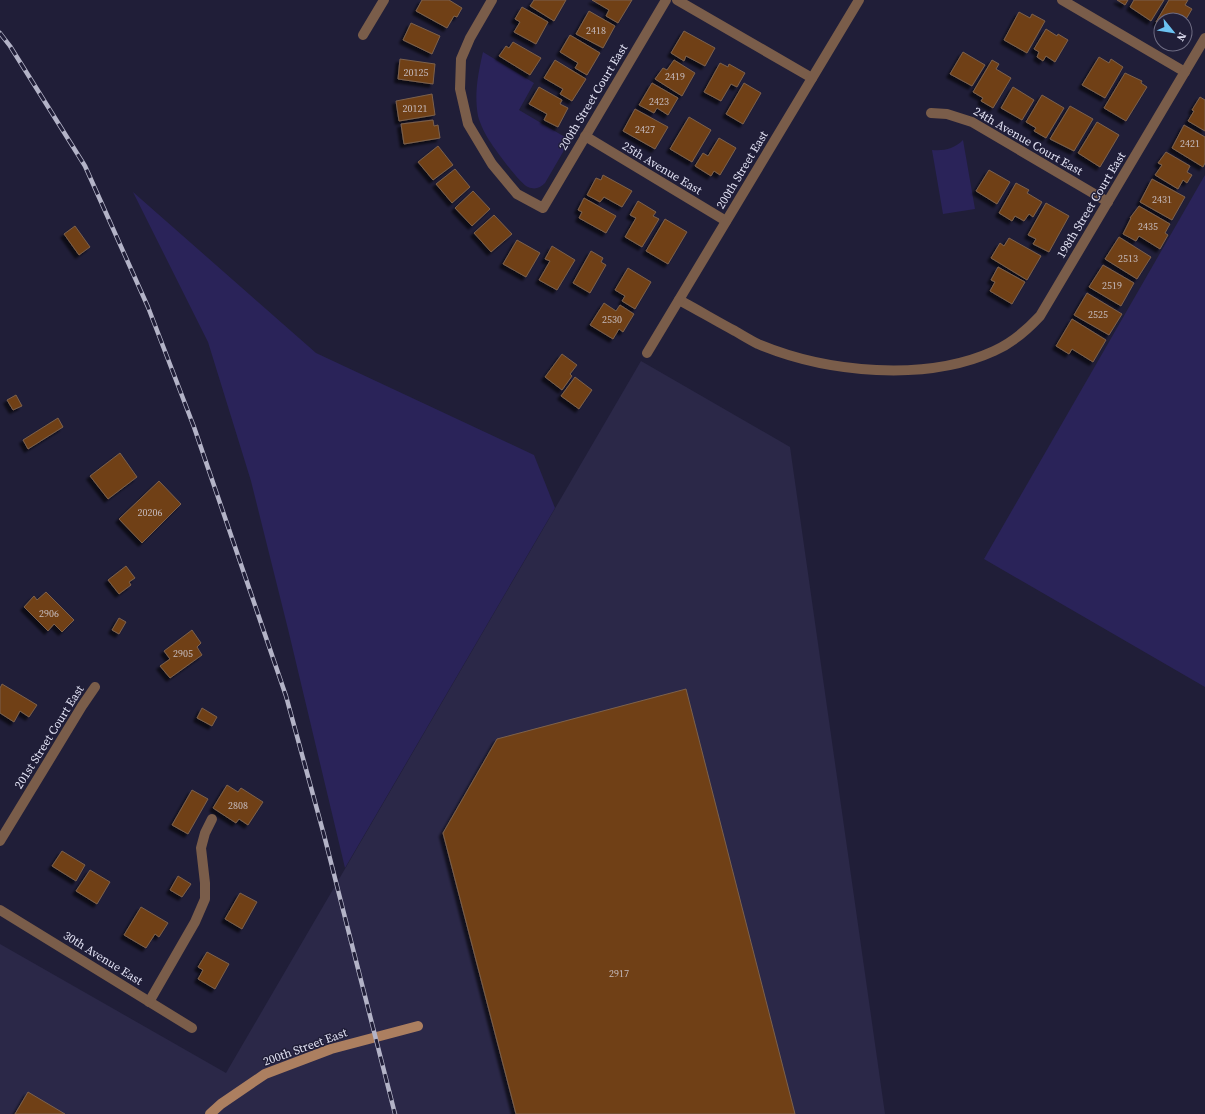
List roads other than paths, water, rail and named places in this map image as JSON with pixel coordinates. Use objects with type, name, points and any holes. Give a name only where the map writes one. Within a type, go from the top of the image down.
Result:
[{"type":"street","points":[[363,35],[384,0]]},
{"type":"street","name":"200th Street Court East","points":[[492,0],[470,38],[461,59],[460,89],[468,124],[492,164],[517,194],[543,208],[666,0]]},
{"type":"street","points":[[677,0],[812,78]]},
{"type":"street","name":"200th Street East","points":[[647,353],[859,0]]},
{"type":"street","points":[[1062,0],[1185,72]]},
{"type":"street","name":"198th Street Court East","points":[[679,300],[758,344],[790,355],[838,366],[875,371],[915,370],[974,359],[996,351],[1028,329],[1040,316],[1205,38]]},
{"type":"street","name":"24th Avenue Court East","points":[[931,113],[947,114],[972,122],[1108,202]]},
{"type":"street","name":"25th Avenue East","points":[[585,136],[726,221]]},
{"type":"street","name":"201st Street Court East","points":[[0,841],[82,706],[95,688]]},
{"type":"street","points":[[149,1002],[195,922],[205,899],[202,848],[205,833],[212,819]]},
{"type":"street","name":"30th Avenue East","points":[[0,910],[192,1028]]},
{"type":"street","name":"200th Street East","points":[[210,1114],[221,1104],[265,1074],[331,1049],[418,1026]]},
{"type":"railway","points":[[0,33],[10,46],[85,166],[148,307],[194,427],[286,696],[324,835],[395,1114]]}]
